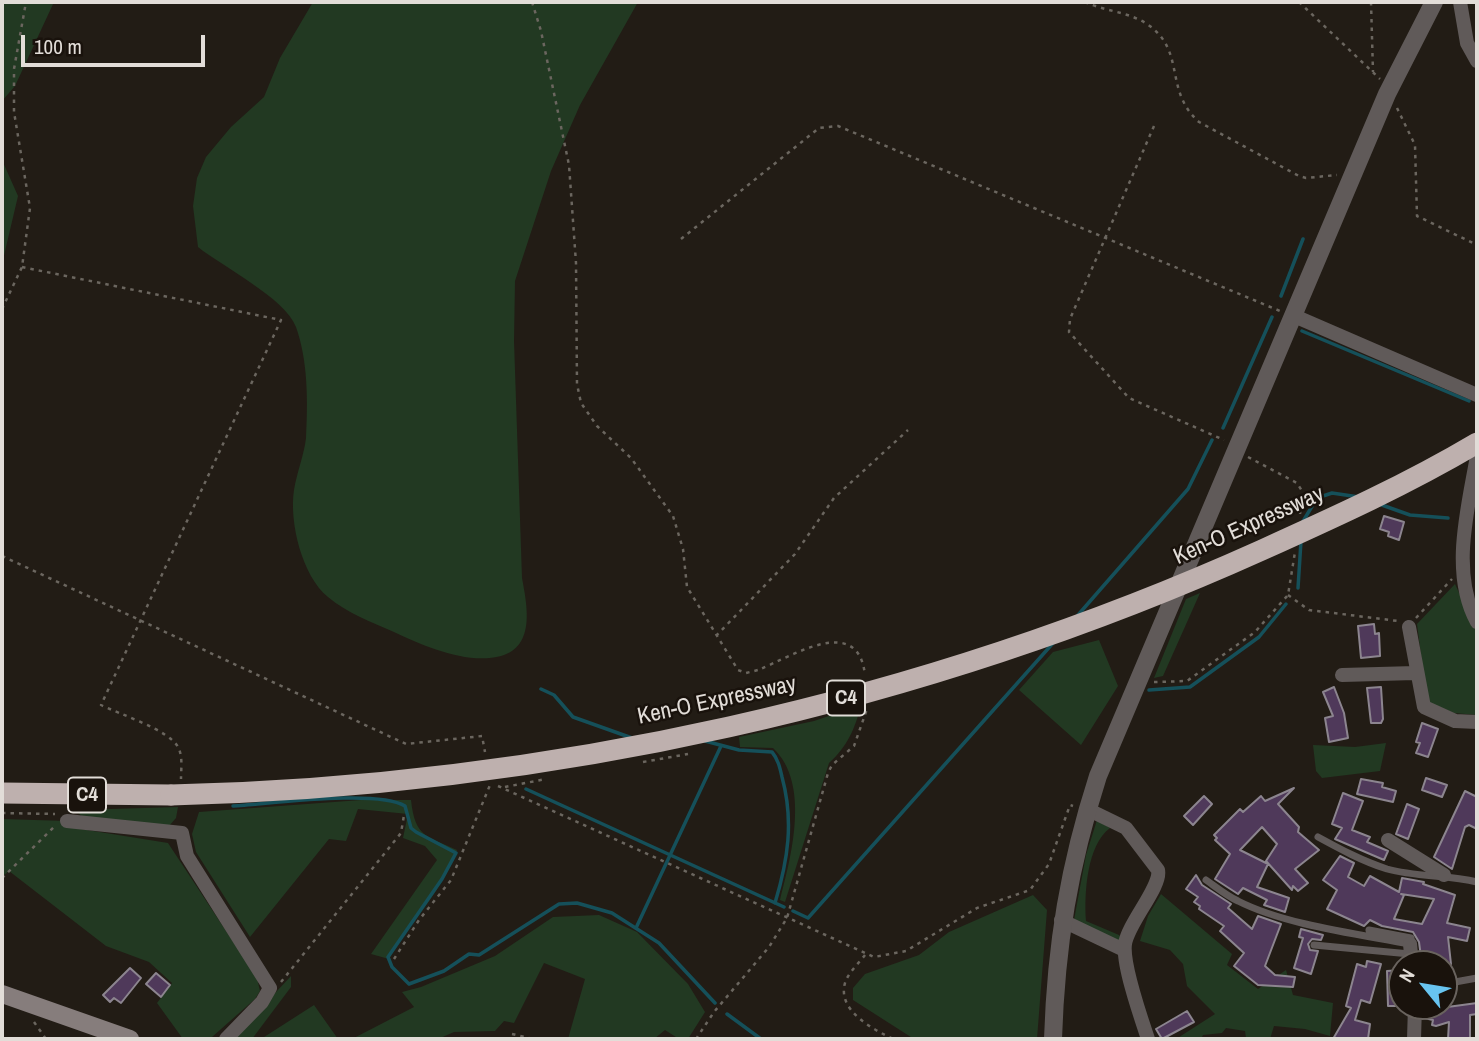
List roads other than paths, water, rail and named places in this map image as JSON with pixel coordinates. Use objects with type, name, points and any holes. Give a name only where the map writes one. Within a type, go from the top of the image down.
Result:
[{"type":"highway","name":"Ken-O Expressway","points":[[2,793],[383,783],[489,770],[626,748],[769,719],[990,656],[1105,616],[1344,513],[1477,443]]},
{"type":"main road","points":[[2,994],[131,1039]]},
{"type":"street","points":[[1054,1039],[1055,975],[1061,920],[1074,854],[1087,809],[1137,681],[1388,91],[1434,2]]},
{"type":"street","points":[[1460,2],[1467,43],[1477,61]]},
{"type":"street","points":[[1292,315],[1477,395]]},
{"type":"street","points":[[1477,456],[1462,568],[1464,594],[1477,622]]},
{"type":"street","points":[[1409,627],[1415,673],[1424,707],[1455,721],[1477,722]]},
{"type":"street","points":[[1342,675],[1415,673]]},
{"type":"street","points":[[1087,809],[1126,828],[1158,870],[1159,876],[1133,923],[1124,950],[1148,1039]]},
{"type":"street","points":[[61,818],[182,833],[187,856],[270,988],[269,993],[226,1039]]},
{"type":"street","points":[[1388,840],[1444,875]]},
{"type":"street","points":[[1061,920],[1124,950]]},
{"type":"street","points":[[1414,1039],[1415,1020]]},
{"type":"lane","points":[[1318,837],[1356,858],[1388,869],[1431,876],[1444,875],[1477,882]]},
{"type":"lane","points":[[1206,880],[1237,901],[1398,950]]},
{"type":"lane","points":[[1368,930],[1410,938],[1411,950]]},
{"type":"lane","points":[[1314,945],[1388,952]]},
{"type":"lane","points":[[1458,981],[1477,978]]},
{"type":"waterway","points":[[1281,296],[1303,239]]},
{"type":"waterway","points":[[1223,428],[1272,317]]},
{"type":"waterway","points":[[1302,331],[1469,401]]},
{"type":"waterway","points":[[1078,615],[1188,489],[1212,440]]},
{"type":"waterway","points":[[1302,523],[1317,498],[1332,493],[1359,497]]},
{"type":"waterway","points":[[1379,504],[1410,515],[1448,518]]},
{"type":"waterway","points":[[1298,588],[1301,541]]},
{"type":"waterway","points":[[1477,543],[1477,594]]},
{"type":"waterway","points":[[1149,690],[1190,687],[1259,637],[1286,604]]},
{"type":"waterway","points":[[793,911],[808,918],[1054,642]]},
{"type":"waterway","points":[[541,689],[554,695],[573,717],[632,738]]},
{"type":"waterway","points":[[705,741],[739,750],[772,752],[777,761],[786,793],[788,840],[775,903]]},
{"type":"waterway","points":[[636,928],[721,746]]},
{"type":"waterway","points":[[526,789],[784,907]]},
{"type":"waterway","points":[[233,806],[348,798],[391,801],[405,806],[411,828],[456,853],[442,879],[388,957],[392,967],[409,984],[444,971],[469,954],[479,955],[559,904],[577,903],[612,913],[659,943],[715,1003]]},
{"type":"waterway","points":[[727,1014],[761,1039]]}]
